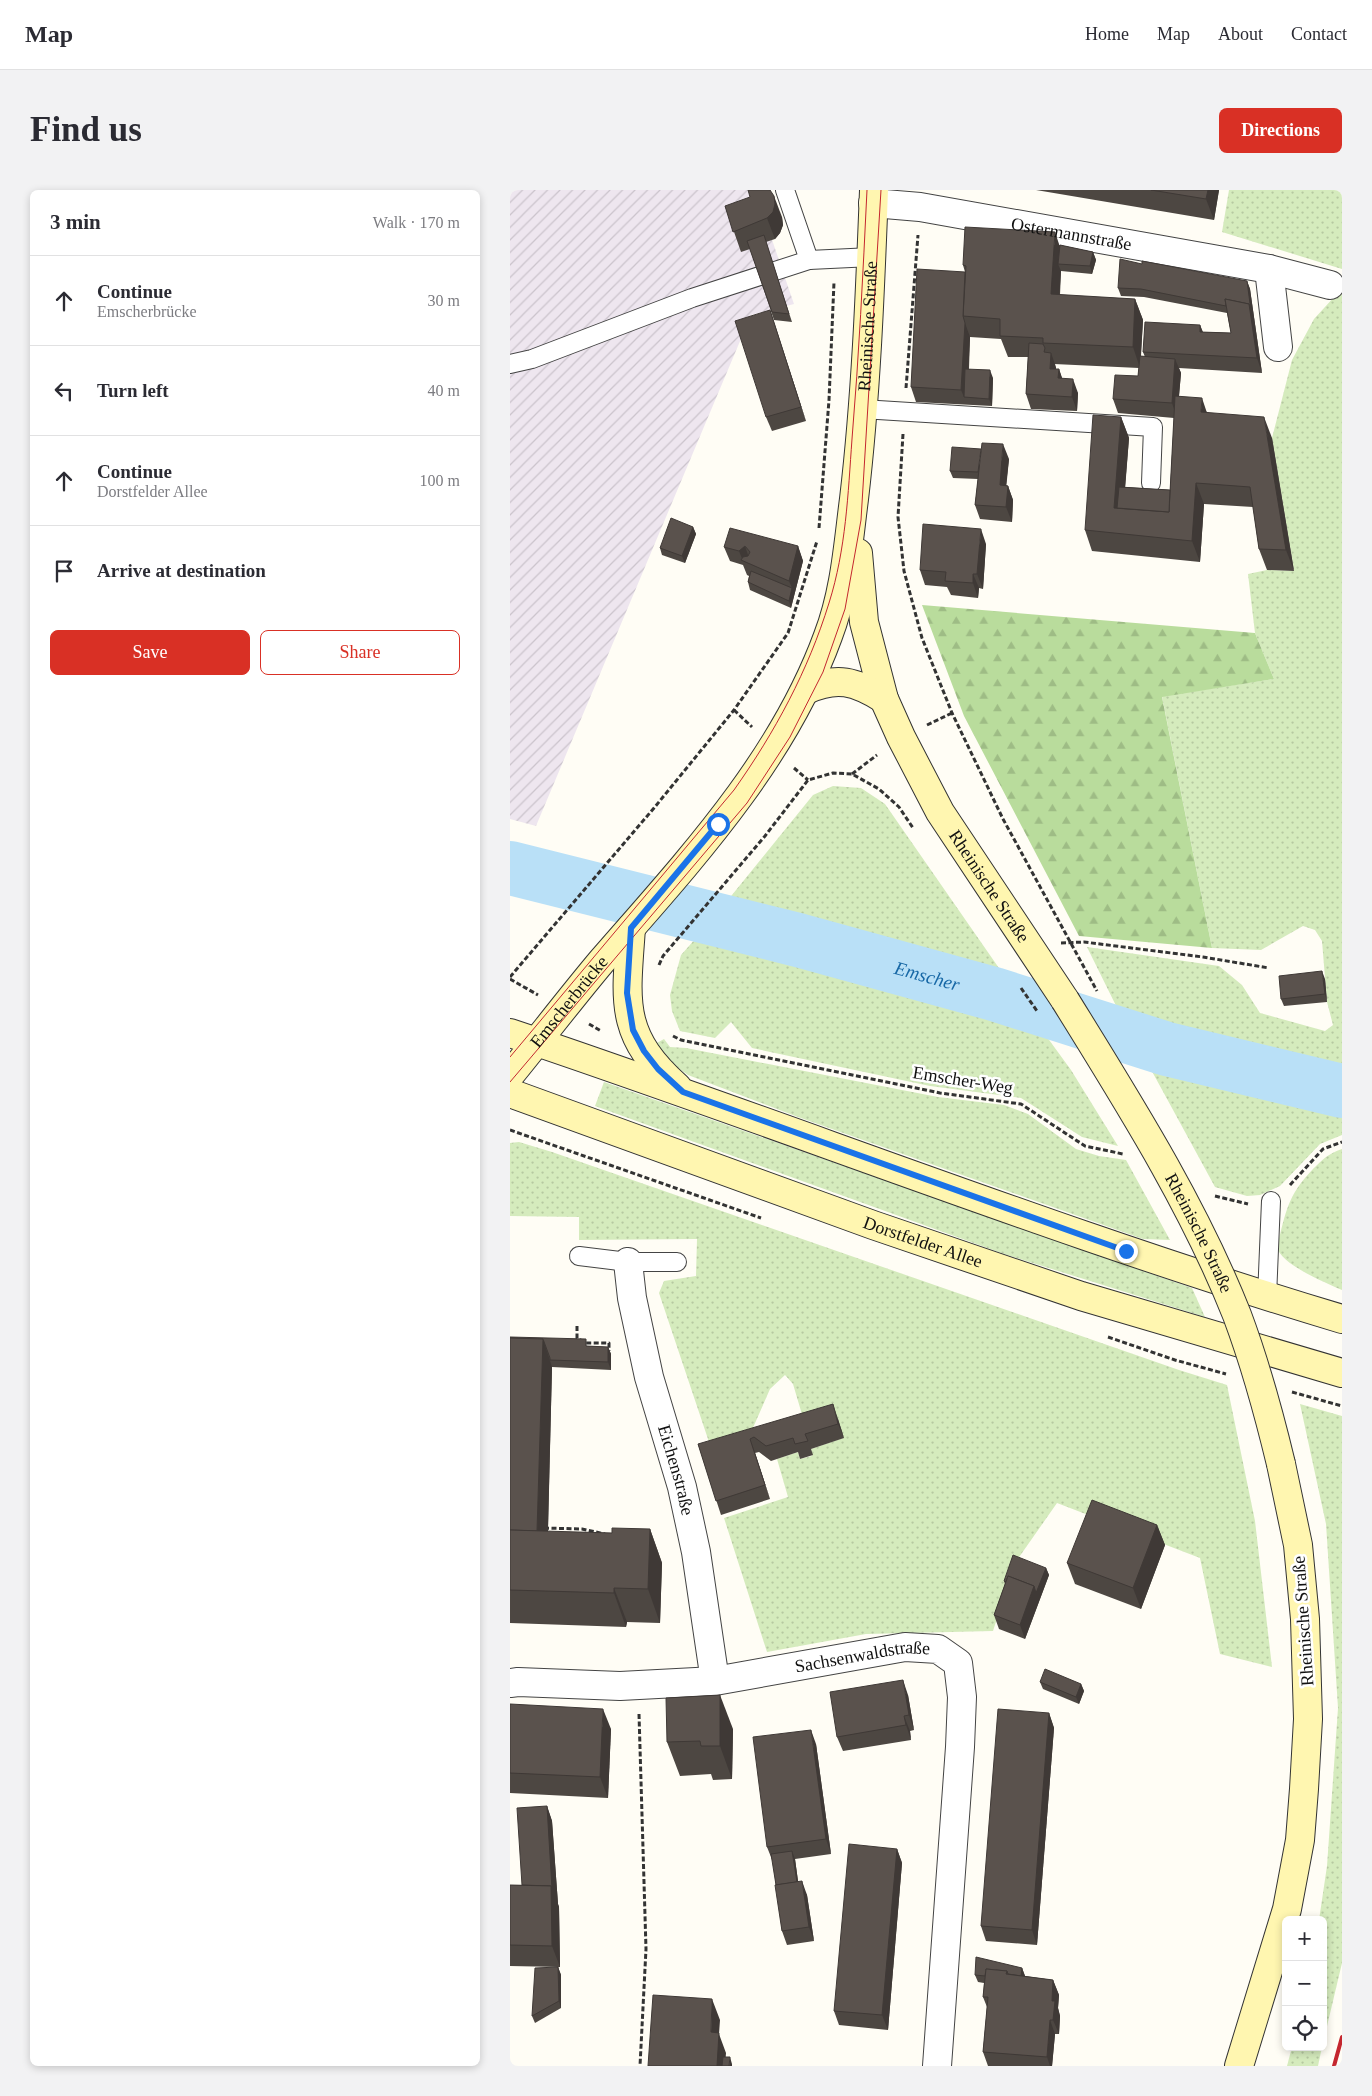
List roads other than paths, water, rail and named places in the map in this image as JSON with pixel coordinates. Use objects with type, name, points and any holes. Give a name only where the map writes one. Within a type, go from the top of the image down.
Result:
[{"type":"main road","name":"Rheinische Straße","points":[[806,690],[829,635],[844,580],[858,463],[872,257],[874,197]]},
{"type":"main road","name":"Rheinische Straße","points":[[858,463],[858,545],[864,622],[884,699],[940,812],[1065,1000],[1141,1124],[1205,1243],[1237,1316],[1268,1409],[1298,1545],[1306,1619],[1308,1718],[1300,1840],[1287,1909],[1239,2066]]},
{"type":"main road","points":[[806,690],[824,682],[847,682],[865,687],[884,699]]},
{"type":"main road","name":"Emscherbrücke","points":[[510,1075],[573,995],[718,824],[774,748],[806,690]]},
{"type":"main road","points":[[631,928],[627,993],[633,1030],[644,1051],[658,1069],[683,1092]]},
{"type":"main road","points":[[510,1033],[683,1092],[1126,1251],[1267,1297],[1342,1319]]},
{"type":"main road","name":"Dorstfelder Allee","points":[[510,1093],[873,1225],[1081,1296],[1342,1373]]},
{"type":"street","name":"Ostermannstraße","points":[[874,197],[920,207],[1269,269],[1330,285]]},
{"type":"street","points":[[1269,269],[1278,347]]},
{"type":"street","name":"Eichenstraße","points":[[628,1262],[632,1298],[648,1377],[682,1487],[696,1552],[715,1681]]},
{"type":"street","name":"Sachsenwaldstraße","points":[[510,1683],[639,1685],[715,1681],[905,1646],[938,1649],[958,1662],[962,1697],[960,1747],[937,2066]]},
{"type":"lane","points":[[786,190],[808,260]]},
{"type":"lane","points":[[510,364],[532,359],[692,298],[808,260],[872,257]]},
{"type":"lane","points":[[862,409],[1153,427],[1151,483]]},
{"type":"lane","points":[[1267,1297],[1270,1202]]},
{"type":"lane","points":[[579,1256],[628,1262],[677,1262]]},
{"type":"waterway","name":"Emscher","points":[[510,868],[798,940],[994,994],[1167,1049],[1342,1091]]},
{"type":"tram line","points":[[510,1057],[734,790],[777,723],[811,653],[835,583],[843,542],[859,346],[867,190]]},
{"type":"tram line","points":[[510,1082],[747,803],[790,737],[823,672],[845,609],[861,520],[881,190]]},
{"type":"railway","points":[[1334,2066],[1342,2037]]}]
